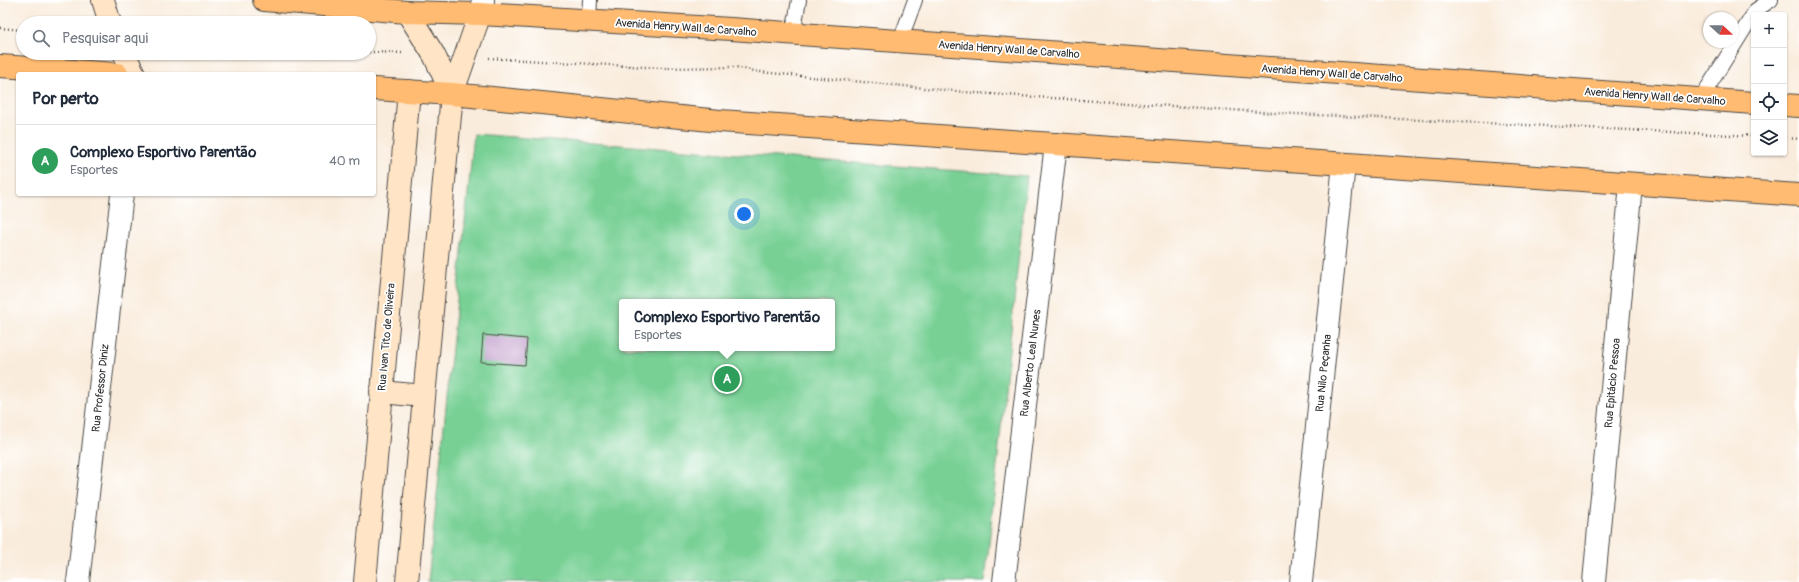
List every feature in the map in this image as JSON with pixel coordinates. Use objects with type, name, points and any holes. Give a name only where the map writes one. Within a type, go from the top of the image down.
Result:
[{"type":"main road","name":"Avenida Henry Wall de Carvalho","points":[[264,0],[407,12],[482,7],[590,10],[793,34],[1751,103]]},
{"type":"main road","points":[[0,66],[88,72]]},
{"type":"main road","points":[[376,89],[452,94],[720,121],[1799,195]]},
{"type":"main road","points":[[1787,105],[1799,106]]},
{"type":"street","points":[[103,0],[108,16]]},
{"type":"street","points":[[407,582],[452,94],[482,7]]},
{"type":"street","points":[[407,12],[434,55],[452,94]]},
{"type":"street","points":[[127,60],[133,72]]},
{"type":"street","name":"Rua Ivan Tito de Oliveira","points":[[365,582],[408,91]]},
{"type":"street","name":"Rua Alberto Leal Nunes","points":[[1004,582],[1056,144]]},
{"type":"street","name":"Rua Nilo Peçanha","points":[[1301,582],[1344,164]]},
{"type":"street","name":"Rua Epitácio Pessoa","points":[[1594,582],[1631,184]]},
{"type":"street","name":"Rua Professor Diniz","points":[[78,582],[122,196]]},
{"type":"street","points":[[381,392],[424,396]]},
{"type":"lane","points":[[793,34],[799,0]]},
{"type":"lane","points":[[900,41],[914,0]]},
{"type":"lane","points":[[1758,12],[1770,0]]},
{"type":"lane","points":[[1700,100],[1751,22]]},
{"type":"path","points":[[0,28],[16,29]]},
{"type":"path","points":[[376,52],[434,55]]},
{"type":"path","points":[[466,56],[663,68],[735,67],[760,72],[976,92],[1276,113],[1751,136]]},
{"type":"path","points":[[1787,138],[1799,139]]},
{"type":"green space","points":[[474,134],[1027,176],[985,582],[428,582]]},
{"type":"building","points":[[483,335],[527,339],[525,365],[481,362]]},
{"type":"place","name":"Complexo Esportivo Parentão","points":[[727,379]]}]
